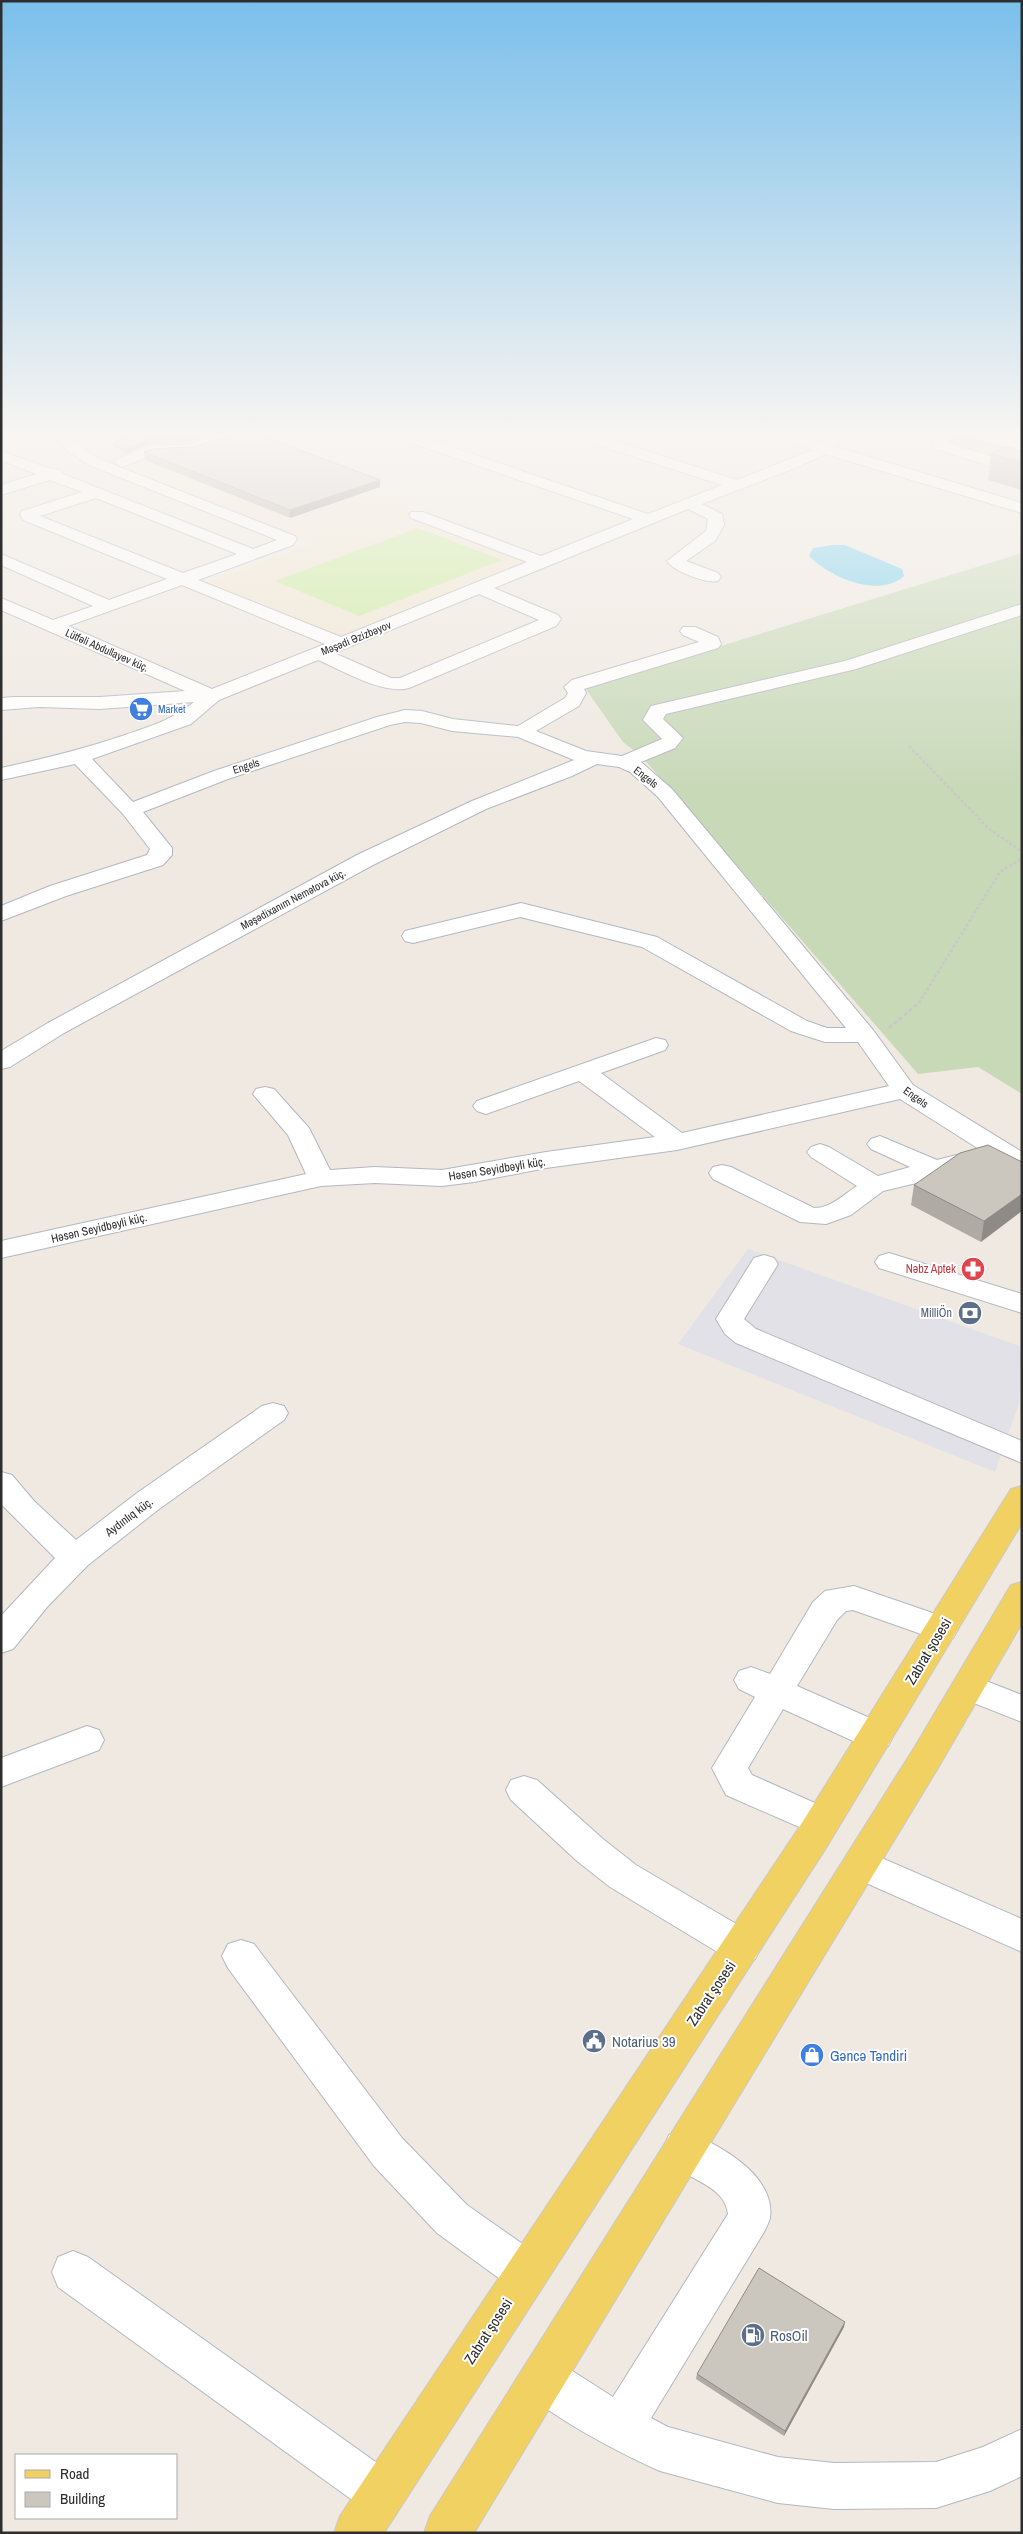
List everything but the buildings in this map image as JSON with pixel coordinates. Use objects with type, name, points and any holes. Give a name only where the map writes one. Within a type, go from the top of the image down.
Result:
[{"type":"main road","name":"Zabrat şosesi","points":[[357,2533],[526,2272],[742,1947],[876,1736],[1022,1497]]},
{"type":"main road","points":[[447,2533],[861,1864],[1022,1594]]},
{"type":"street","points":[[114,551],[342,644]]},
{"type":"street","points":[[245,551],[252,554]]},
{"type":"street","points":[[52,626],[106,605],[260,551]]},
{"type":"street","points":[[513,551],[541,562]]},
{"type":"street","name":"Məşədi Əzizbəyov","points":[[1,774],[79,756],[184,720],[212,696],[568,551]]},
{"type":"street","points":[[690,551],[675,561],[677,564],[712,577]]},
{"type":"street","points":[[1,559],[106,605]]},
{"type":"street","points":[[318,653],[388,683],[402,684],[550,622],[552,619],[480,588]]},
{"type":"street","name":"Lütfəli Abdullayev küç.","points":[[1,603],[212,696]]},
{"type":"street","points":[[624,762],[668,744],[673,738],[653,720],[658,710],[850,665],[1022,609]]},
{"type":"street","points":[[521,732],[572,702],[576,693],[573,687],[579,684],[712,644],[712,641],[689,631]]},
{"type":"street","points":[[1,704],[27,701],[100,703],[168,696],[212,696]]},
{"type":"street","name":"Engels","points":[[130,810],[221,775],[397,717],[422,717],[452,725],[521,732],[576,754],[624,762],[637,768],[665,793],[865,1035],[904,1090],[1010,1156]]},
{"type":"street","points":[[1,914],[58,891],[154,860],[161,855],[161,848],[130,810],[79,756]]},
{"type":"street","name":"Məşədixanım Nemətova küç.","points":[[1,1062],[56,1028],[365,860],[479,805],[596,757]]},
{"type":"street","points":[[413,936],[521,910],[531,911],[574,925],[649,942],[799,1026],[825,1035],[865,1035]]},
{"type":"street","points":[[486,1106],[656,1045]]},
{"type":"street","points":[[582,1071],[677,1142]]},
{"type":"street","name":"Həsən Seyidbəyli küç.","points":[[1,1250],[321,1178],[375,1175],[442,1178],[677,1142],[904,1090]]},
{"type":"street","points":[[265,1094],[300,1133],[321,1178]]},
{"type":"street","points":[[880,1144],[937,1170]]},
{"type":"street","points":[[820,1152],[874,1185]]},
{"type":"street","points":[[722,1173],[809,1216],[826,1216],[842,1209],[874,1185],[937,1170],[1010,1156]]},
{"type":"street","points":[[889,1262],[1022,1304]]},
{"type":"street","points":[[764,1264],[730,1319],[735,1327],[746,1336],[1022,1453]]},
{"type":"street","name":"Aydınlıq küç.","points":[[1,1640],[20,1616],[76,1559],[161,1493],[274,1413]]},
{"type":"street","points":[[1,1483],[22,1509],[76,1559]]},
{"type":"street","points":[[822,1822],[739,1785],[730,1768],[763,1685],[824,1611],[837,1600],[854,1598],[941,1629]]},
{"type":"street","points":[[763,1685],[876,1736]]},
{"type":"street","points":[[968,1687],[1022,1709]]},
{"type":"street","points":[[1,1773],[87,1740]]},
{"type":"street","points":[[524,1790],[590,1850],[623,1876],[742,1947]]},
{"type":"street","points":[[861,1864],[1022,1936]]},
{"type":"street","points":[[241,1956],[388,2152],[452,2219],[526,2272]]},
{"type":"street","points":[[620,2427],[749,2218],[747,2198],[732,2179],[683,2149]]},
{"type":"street","points":[[72,2272],[382,2494]]},
{"type":"street","points":[[544,2379],[620,2427],[660,2448],[778,2480],[834,2486],[936,2485],[990,2468],[1022,2452]]},
{"type":"path","points":[[909,746],[988,828],[1022,852]]},
{"type":"path","points":[[865,1035],[892,1026],[920,1002],[1000,872],[1022,858]]},
{"type":"shaded area","points":[[290,551],[500,551],[529,562],[342,639],[207,583]]},
{"type":"shaded area","points":[[748,1249],[1022,1347],[1019,1403],[995,1472],[678,1344]]},
{"type":"green space","points":[[355,551],[479,551],[502,560],[359,616],[275,581]]},
{"type":"green space","points":[[1022,553],[1022,1094],[978,1067],[918,1074],[642,757],[623,742],[585,688]]},
{"type":"water","points":[[811,551],[860,551],[902,569],[904,576],[893,583],[881,586],[868,585],[841,578],[809,556]]},
{"type":"place","name":"Market","points":[[141,709]]},
{"type":"place","name":"Nəbz Aptek","points":[[973,1269]]},
{"type":"place","name":"MilliÖn","points":[[970,1313]]},
{"type":"place","name":"Notarius 39","points":[[594,2041]]},
{"type":"place","name":"Gəncə Təndiri","points":[[812,2055]]},
{"type":"place","name":"RosOil","points":[[753,2335]]}]
